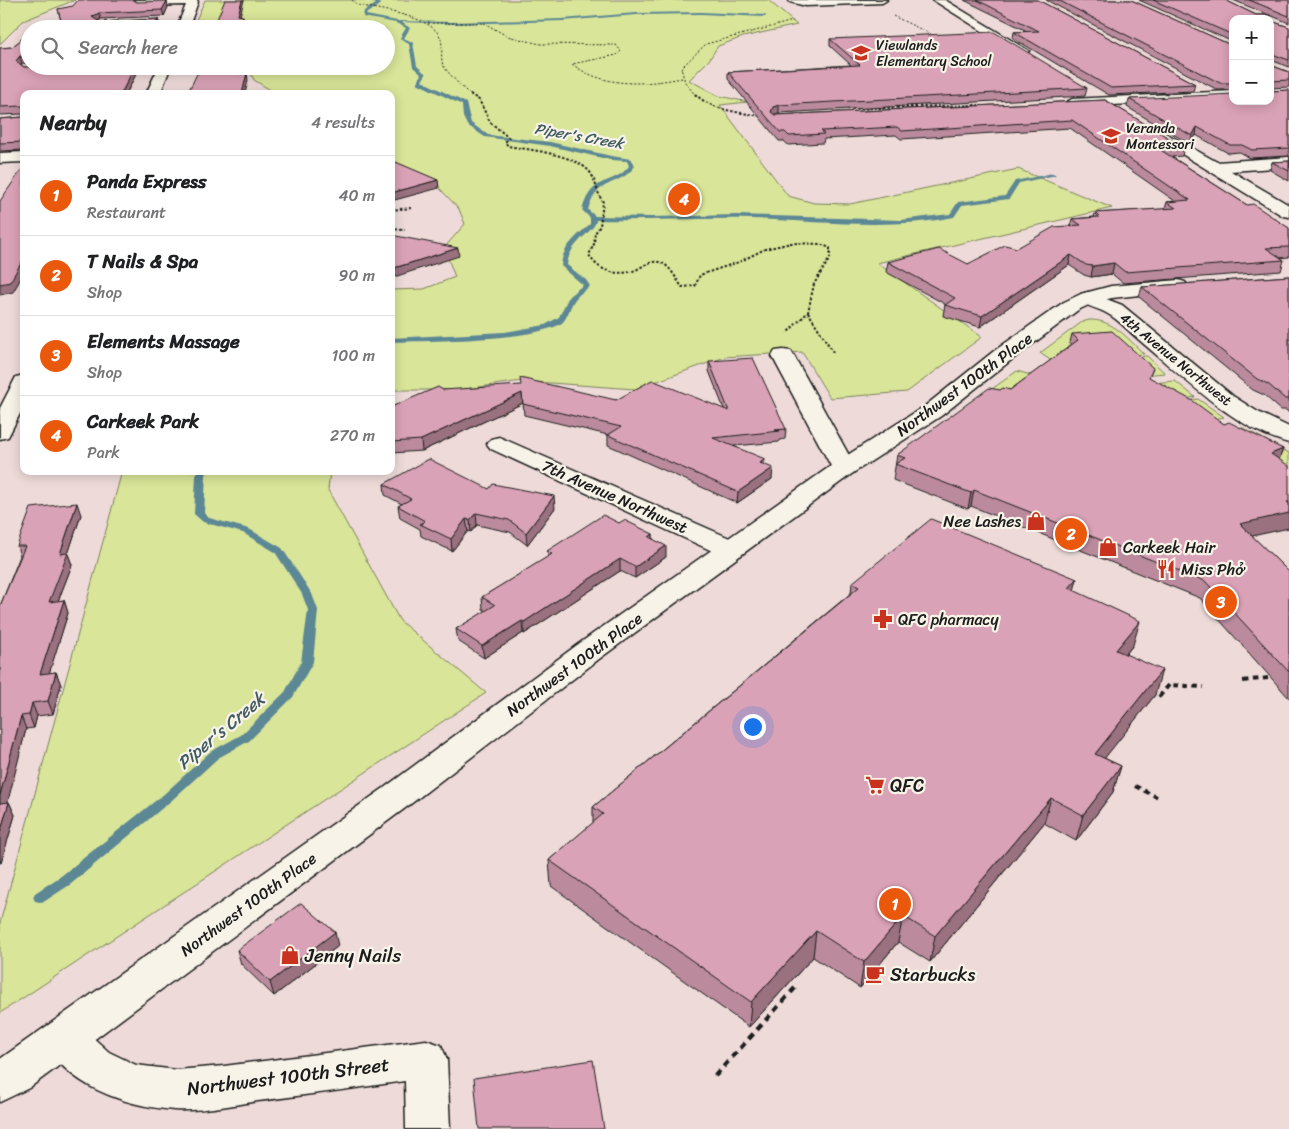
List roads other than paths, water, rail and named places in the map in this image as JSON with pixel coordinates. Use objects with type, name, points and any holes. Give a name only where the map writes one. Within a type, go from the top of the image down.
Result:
[{"type":"street","points":[[138,0],[139,4],[194,2],[184,20]]},
{"type":"street","points":[[858,11],[806,11],[797,7],[800,2],[882,0]]},
{"type":"street","points":[[938,0],[1030,55]]},
{"type":"street","points":[[155,90],[161,75]]},
{"type":"street","points":[[1086,85],[1107,102],[1289,212]]},
{"type":"street","points":[[1199,87],[1217,96]]},
{"type":"street","points":[[1056,104],[1229,95]]},
{"type":"street","points":[[0,158],[20,157]]},
{"type":"street","points":[[1214,167],[1289,162]]},
{"type":"street","name":"Northwest 100th Place","points":[[64,1038],[396,797],[588,652],[844,468],[933,411],[1002,356],[1071,306],[1088,298],[1128,290],[1192,285]]},
{"type":"street","name":"4th Avenue Northwest","points":[[1088,298],[1115,309],[1225,401],[1250,417],[1289,436]]},
{"type":"street","points":[[784,346],[844,468]]},
{"type":"street","points":[[0,432],[20,390]]},
{"type":"street","name":"7th Avenue Northwest","points":[[499,444],[731,549]]},
{"type":"street","points":[[0,1082],[64,1038]]},
{"type":"street","name":"Northwest 100th Street","points":[[64,1038],[94,1066],[133,1084],[176,1090],[233,1085],[426,1059],[428,1129]]},
{"type":"waterway","name":"Piper's Creek","points":[[371,0],[379,4],[365,12],[364,16],[386,20]]},
{"type":"waterway","points":[[399,21],[452,23],[562,20],[636,14],[701,13],[765,16]]},
{"type":"waterway","name":"Piper's Creek","points":[[395,22],[408,28],[402,38],[411,43],[415,67],[424,74],[419,82],[464,104],[469,124],[487,136],[550,144],[611,158],[629,160],[632,166],[628,171],[600,185],[588,199],[585,210],[593,218]]},
{"type":"waterway","points":[[593,218],[737,217],[901,222],[952,216],[960,203],[1007,198],[1017,182],[1053,175]]},
{"type":"waterway","name":"Piper's Creek","points":[[395,340],[505,334],[548,327],[559,321],[572,298],[587,286],[584,281],[564,266],[564,262],[567,252],[573,243],[593,224],[593,218]]},
{"type":"waterway","name":"Piper's Creek","points":[[40,897],[66,880],[168,797],[214,755],[245,738],[289,694],[307,662],[313,610],[307,594],[279,550],[246,531],[206,520],[199,514],[201,475]]},
{"type":"place","name":"Viewlands Elementary School","points":[[861,53]]},
{"type":"place","name":"Veranda Montessori","points":[[1111,136]]},
{"type":"place","name":"Carkeek Park","points":[[684,199]]},
{"type":"place","name":"Nee Lashes","points":[[1036,521]]},
{"type":"place","name":"T Nails & Spa","points":[[1071,534]]},
{"type":"place","name":"Carkeek Hair","points":[[1108,547]]},
{"type":"place","name":"Miss Phở","points":[[1166,569]]},
{"type":"place","name":"Elements Massage","points":[[1221,602]]},
{"type":"place","name":"QFC pharmacy","points":[[883,619]]},
{"type":"place","name":"QFC","points":[[875,785]]},
{"type":"place","name":"Panda Express","points":[[895,904]]},
{"type":"place","name":"Jenny Nails","points":[[290,955]]},
{"type":"place","name":"Starbucks","points":[[875,974]]}]
